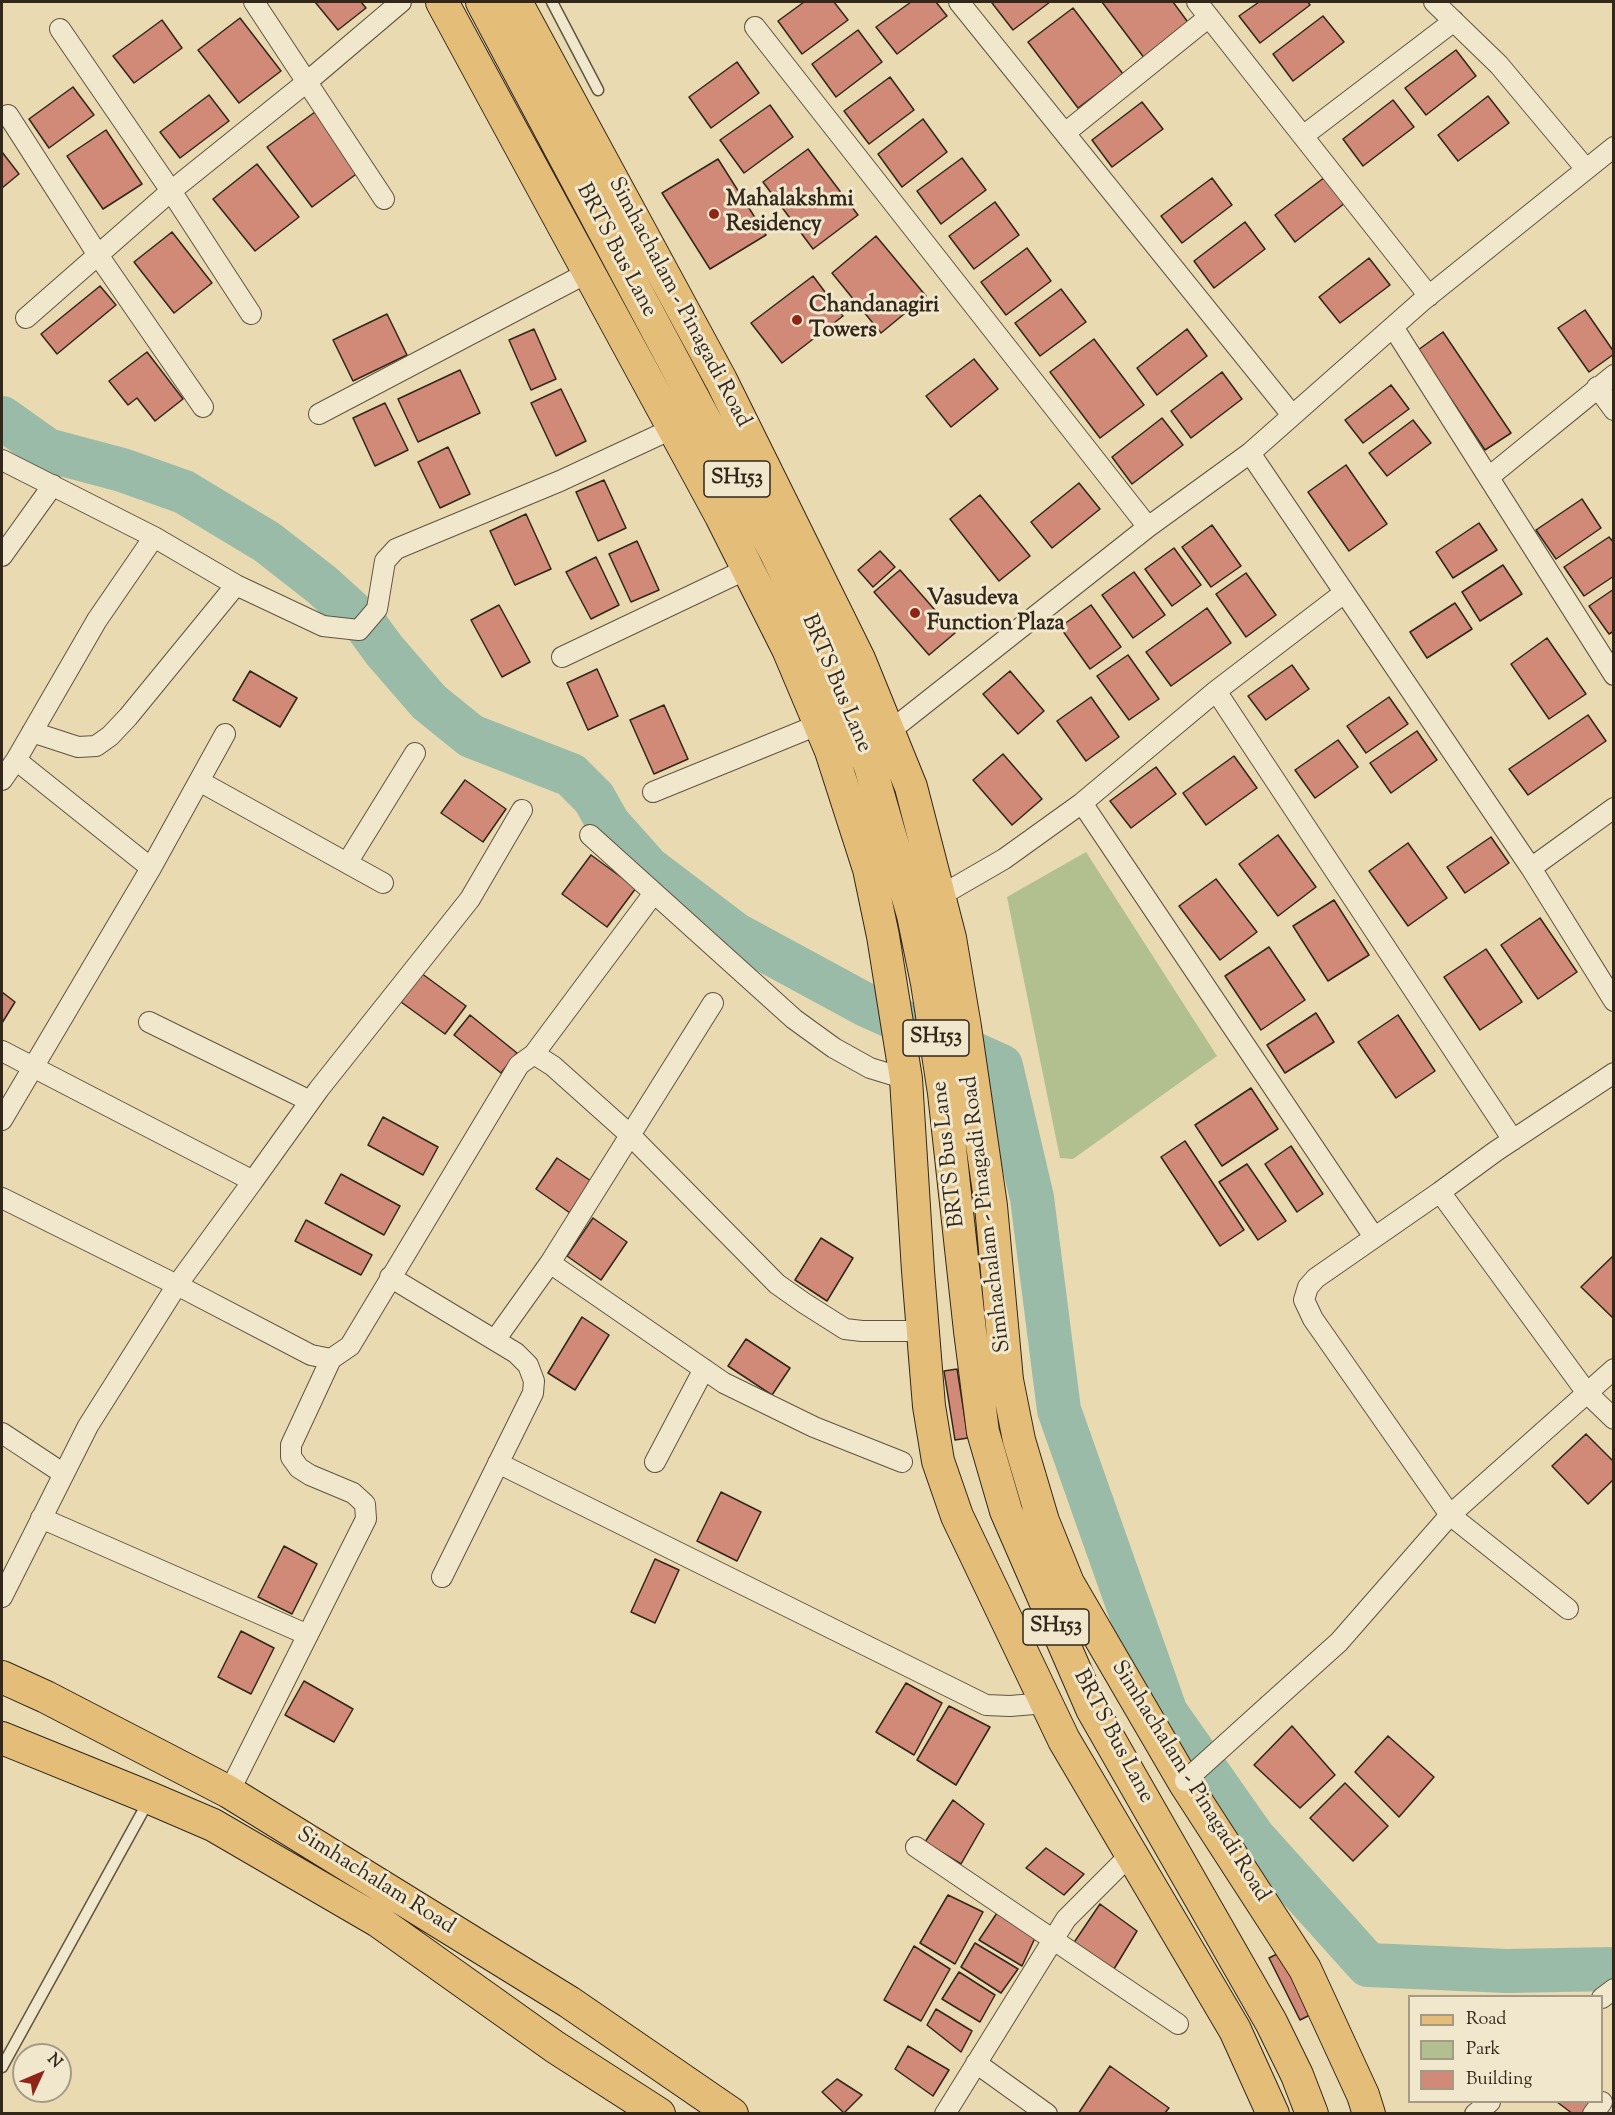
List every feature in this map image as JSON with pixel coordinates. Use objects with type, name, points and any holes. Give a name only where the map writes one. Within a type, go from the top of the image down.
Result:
[{"type":"main road","points":[[442,2],[674,428],[788,649],[831,751],[869,869],[883,936],[906,1079],[929,1406],[938,1461],[957,1516],[1064,1740],[1235,2030],[1273,2114]]},
{"type":"main road","name":"BRTS Bus Lane","points":[[482,2],[777,555],[816,636],[870,766],[913,915],[927,983],[944,1093],[983,1432],[1006,1511],[1092,1708],[1271,2022],[1297,2075],[1312,2114]]},
{"type":"main road","name":"Simhachalam - Pinagadi Road","points":[[516,2],[721,380],[859,659],[911,787],[950,938],[965,1027],[991,1206],[1007,1380],[1019,1440],[1043,1521],[1068,1583],[1185,1781],[1305,1969],[1369,2114]]},
{"type":"main road","name":"Simhachalam Road","points":[[2,1677],[46,1697],[229,1792],[569,2002],[732,2114]]},
{"type":"main road","points":[[2,1738],[213,1826],[378,1921],[555,2047],[659,2114]]},
{"type":"main road","points":[[213,1826],[229,1792]]},
{"type":"street","points":[[254,2],[384,199]]},
{"type":"street","points":[[26,318],[171,190],[308,81],[401,2]]},
{"type":"street","points":[[959,2],[1292,414]]},
{"type":"street","points":[[1197,2],[1429,296]]},
{"type":"street","points":[[1434,2],[1499,65],[1586,169]]},
{"type":"street","points":[[1065,133],[1209,17]]},
{"type":"street","points":[[1303,136],[1454,21]]},
{"type":"street","points":[[755,27],[1148,528]]},
{"type":"street","points":[[60,29],[171,190],[251,314]]},
{"type":"street","points":[[8,115],[98,255],[202,407]]},
{"type":"street","points":[[890,731],[1148,528],[1250,453],[1429,296],[1614,147]]},
{"type":"street","points":[[319,414],[589,272]]},
{"type":"street","points":[[1393,327],[1614,675]]},
{"type":"street","points":[[1489,477],[1614,375]]},
{"type":"street","points":[[1597,387],[1614,410]]},
{"type":"street","points":[[2,460],[154,537],[236,585],[324,626],[359,630],[377,609],[385,561],[396,549],[560,481],[674,428]]},
{"type":"street","points":[[1250,453],[1531,868],[1614,1001]]},
{"type":"street","points":[[2,556],[53,485]]},
{"type":"street","points":[[2,780],[16,760],[97,620],[154,537]]},
{"type":"street","points":[[562,657],[747,569]]},
{"type":"street","points":[[32,732],[78,747],[96,746],[110,736],[236,585]]},
{"type":"street","points":[[940,897],[1004,859],[1082,803],[1215,690],[1344,593]]},
{"type":"street","points":[[1215,690],[1513,1140]]},
{"type":"street","points":[[653,792],[819,724]]},
{"type":"street","points":[[2,1120],[151,868],[225,734]]},
{"type":"street","points":[[347,863],[415,753]]},
{"type":"street","points":[[16,760],[151,868]]},
{"type":"street","points":[[199,781],[383,883]]},
{"type":"street","points":[[1082,803],[1374,1237]]},
{"type":"street","points":[[1531,868],[1614,808]]},
{"type":"street","points":[[4,1585],[88,1426],[177,1285],[310,1101],[470,899],[522,810]]},
{"type":"street","points":[[590,835],[794,1019],[834,1048],[870,1068],[906,1079]]},
{"type":"street","points":[[229,1792],[366,1519],[365,1503],[353,1493],[310,1475],[299,1468],[291,1457],[291,1445],[331,1359],[350,1346],[519,1065],[534,1054],[654,893]]},
{"type":"street","points":[[495,1340],[550,1263],[713,1003]]},
{"type":"street","points":[[149,1022],[310,1101]]},
{"type":"street","points":[[2,1051],[253,1181]]},
{"type":"street","points":[[534,1054],[553,1066],[629,1134],[777,1284],[845,1329],[923,1331]]},
{"type":"street","points":[[1568,1609],[1450,1515],[1313,1319],[1304,1300],[1308,1287],[1316,1278],[1496,1150],[1614,1073]]},
{"type":"street","points":[[1440,1192],[1587,1393],[1614,1419]]},
{"type":"street","points":[[2,1198],[311,1355],[331,1359]]},
{"type":"street","points":[[550,1263],[724,1383],[814,1427],[902,1462]]},
{"type":"street","points":[[390,1277],[516,1353],[528,1365],[534,1381],[533,1394],[442,1577]]},
{"type":"street","points":[[655,1462],[704,1369]]},
{"type":"street","points":[[1185,1781],[1340,1642],[1450,1515],[1614,1369]]},
{"type":"street","points":[[2,1432],[64,1474]]},
{"type":"street","points":[[498,1463],[986,1705],[1046,1703]]},
{"type":"street","points":[[41,1518],[308,1635]]},
{"type":"street","points":[[916,1847],[1178,2024]]},
{"type":"street","points":[[945,2114],[1066,1919],[1131,1854]]},
{"type":"street","points":[[976,2063],[1047,2114]]},
{"type":"street","points":[[1475,2114],[1489,2103]]},
{"type":"lane","points":[[552,2],[598,90]]},
{"type":"lane","points":[[2,2067],[150,1798]]},
{"type":"green space","points":[[1086,852],[1217,1056],[1073,1159],[1060,1158],[1007,897]]},
{"type":"building","points":[[315,2],[361,2],[366,8],[338,30]]},
{"type":"building","points":[[804,2],[834,2],[848,20],[802,54],[778,21]]},
{"type":"building","points":[[911,2],[936,2],[947,16],[897,54],[876,27]]},
{"type":"building","points":[[1050,2],[1013,30],[992,3]]},
{"type":"building","points":[[1102,2],[1173,2],[1190,25],[1145,59]]},
{"type":"building","points":[[1259,2],[1308,2],[1310,5],[1260,43],[1239,16]]},
{"type":"building","points":[[1073,8],[1123,74],[1078,108],[1028,42]]},
{"type":"building","points":[[1323,16],[1344,42],[1293,81],[1273,54]]},
{"type":"building","points":[[240,18],[281,71],[239,103],[198,50]]},
{"type":"building","points":[[162,20],[182,48],[134,83],[113,56]]},
{"type":"building","points":[[858,30],[882,62],[836,97],[812,64]]},
{"type":"building","points":[[1456,50],[1476,76],[1426,115],[1405,88]]},
{"type":"building","points":[[737,62],[759,93],[711,128],[689,97]]},
{"type":"building","points":[[890,77],[914,110],[869,144],[844,111]]},
{"type":"building","points":[[73,87],[94,115],[49,148],[29,119]]},
{"type":"building","points":[[209,95],[229,121],[180,158],[160,132]]},
{"type":"building","points":[[1488,96],[1509,123],[1458,161],[1438,135]]},
{"type":"building","points":[[1393,100],[1414,127],[1363,166],[1343,139]]},
{"type":"building","points":[[1142,102],[1163,129],[1112,167],[1092,140]]},
{"type":"building","points":[[770,105],[793,137],[744,173],[720,140]]},
{"type":"building","points":[[315,112],[359,172],[312,207],[267,147]]},
{"type":"building","points":[[923,119],[947,152],[902,187],[878,154]]},
{"type":"building","points":[[106,130],[142,184],[103,209],[67,156]]},
{"type":"building","points":[[808,149],[858,215],[813,249],[763,182]]},
{"type":"building","points":[[2,152],[19,174],[2,188]]},
{"type":"building","points":[[962,158],[986,190],[941,224],[917,191]]},
{"type":"building","name":"Mahalakshmi Residency","points":[[718,159],[766,235],[710,269],[662,193]]},
{"type":"building","points":[[257,164],[299,217],[255,251],[213,199]]},
{"type":"building","points":[[1325,177],[1345,203],[1295,242],[1275,215]]},
{"type":"building","points":[[1212,178],[1232,205],[1182,243],[1161,216]]},
{"type":"building","points":[[995,202],[1019,235],[974,269],[949,236]]},
{"type":"building","points":[[1245,222],[1265,249],[1214,288],[1194,261]]},
{"type":"building","points":[[172,232],[212,283],[174,313],[134,262]]},
{"type":"building","points":[[876,236],[926,296],[881,333],[832,273]]},
{"type":"building","points":[[1027,248],[1051,281],[1006,315],[981,282]]},
{"type":"building","points":[[1369,258],[1390,285],[1340,323],[1319,297]]},
{"type":"building","name":"Chandanagiri Towers","points":[[813,276],[843,316],[782,363],[751,323]]},
{"type":"building","points":[[100,286],[116,305],[57,354],[41,334]]},
{"type":"building","points":[[1061,289],[1086,322],[1040,356],[1015,323]]},
{"type":"building","points":[[1585,310],[1614,352],[1589,372],[1558,328]]},
{"type":"building","points":[[387,314],[407,355],[353,381],[333,340]]},
{"type":"building","points":[[534,329],[556,379],[531,390],[509,340]]},
{"type":"building","points":[[1187,329],[1207,356],[1157,395],[1137,368]]},
{"type":"building","points":[[1443,332],[1511,433],[1485,450],[1418,350]]},
{"type":"building","points":[[1094,339],[1144,405],[1100,438],[1050,372]]},
{"type":"building","points":[[147,352],[183,399],[155,421],[137,398],[128,405],[109,381]]},
{"type":"building","points":[[974,359],[998,389],[951,427],[926,396]]},
{"type":"building","points":[[460,370],[480,413],[418,442],[398,399]]},
{"type":"building","points":[[1222,372],[1242,399],[1191,438],[1171,411]]},
{"type":"building","points":[[1391,385],[1409,409],[1363,443],[1345,420]]},
{"type":"building","points":[[561,389],[586,441],[556,456],[531,403]]},
{"type":"building","points":[[385,403],[408,450],[375,466],[353,418]]},
{"type":"building","points":[[1162,418],[1183,445],[1132,484],[1112,457]]},
{"type":"building","points":[[1413,420],[1431,443],[1387,476],[1369,453]]},
{"type":"building","points":[[448,447],[470,494],[440,508],[418,462]]},
{"type":"building","points":[[1346,465],[1387,524],[1349,551],[1308,492]]},
{"type":"building","points":[[604,480],[626,528],[598,541],[576,492]]},
{"type":"building","points":[[1079,483],[1100,509],[1052,548],[1031,522]]},
{"type":"building","points":[[980,495],[1030,556],[999,581],[950,519]]},
{"type":"building","points":[[1582,499],[1601,528],[1556,559],[1536,530]]},
{"type":"building","points":[[526,514],[551,569],[515,585],[490,531]]},
{"type":"building","points":[[1479,523],[1497,550],[1453,578],[1436,552]]},
{"type":"building","points":[[1212,525],[1241,566],[1211,587],[1182,547]]},
{"type":"building","points":[[1609,537],[1614,543],[1614,576],[1584,596],[1564,567]]},
{"type":"building","points":[[637,541],[659,590],[631,602],[609,554]]},
{"type":"building","points":[[1174,548],[1201,585],[1172,606],[1145,569]]},
{"type":"building","points":[[880,551],[895,567],[873,587],[858,570]]},
{"type":"building","points":[[596,557],[619,605],[591,619],[566,572]]},
{"type":"building","points":[[1503,565],[1522,594],[1480,621],[1462,592]]},
{"type":"building","name":"Vasudeva Function Plaza","points":[[900,570],[955,633],[929,655],[874,592]]},
{"type":"building","points":[[1134,572],[1165,615],[1133,638],[1102,595]]},
{"type":"building","points":[[1246,573],[1276,615],[1246,637],[1216,594]]},
{"type":"building","points":[[1614,589],[1614,631],[1609,634],[1589,606]]},
{"type":"building","points":[[1455,603],[1472,629],[1427,658],[1410,632]]},
{"type":"building","points":[[499,605],[530,662],[502,677],[471,620]]},
{"type":"building","points":[[1091,605],[1121,647],[1090,669],[1060,627]]},
{"type":"building","points":[[1207,608],[1231,643],[1171,686],[1146,652]]},
{"type":"building","points":[[1547,638],[1586,694],[1549,719],[1511,664]]},
{"type":"building","points":[[1128,655],[1159,699],[1129,720],[1097,676]]},
{"type":"building","points":[[1292,665],[1309,689],[1266,720],[1248,696]]},
{"type":"building","points":[[597,669],[618,716],[588,730],[567,683]]},
{"type":"building","points":[[250,671],[297,698],[280,727],[233,700]]},
{"type":"building","points":[[1010,671],[1044,711],[1018,734],[983,694]]},
{"type":"building","points":[[1091,697],[1119,737],[1086,761],[1057,721]]},
{"type":"building","points":[[1389,697],[1408,724],[1366,753],[1347,726]]},
{"type":"building","points":[[664,705],[688,759],[654,774],[630,720]]},
{"type":"building","points":[[1588,715],[1606,741],[1528,795],[1509,769]]},
{"type":"building","points":[[1417,731],[1437,760],[1391,793],[1370,763]]},
{"type":"building","points":[[1338,740],[1358,767],[1315,798],[1295,770]]},
{"type":"building","points":[[1003,754],[1042,799],[1012,825],[973,780]]},
{"type":"building","points":[[1234,756],[1257,788],[1206,825],[1183,793]]},
{"type":"building","points":[[1156,767],[1176,794],[1131,828],[1110,801]]},
{"type":"building","points":[[465,780],[506,809],[483,842],[441,813]]},
{"type":"building","points":[[1278,835],[1316,887],[1278,916],[1239,864]]},
{"type":"building","points":[[1491,837],[1509,863],[1465,893],[1447,867]]},
{"type":"building","points":[[1408,843],[1447,898],[1408,926],[1369,871]]},
{"type":"building","points":[[591,855],[636,888],[607,927],[562,894]]},
{"type":"building","points":[[1216,879],[1257,932],[1220,960],[1179,906]]},
{"type":"building","points":[[1334,900],[1369,955],[1328,981],[1293,926]]},
{"type":"building","points":[[1540,918],[1577,972],[1538,999],[1501,945]]},
{"type":"building","points":[[1269,947],[1305,1000],[1261,1030],[1225,976]]},
{"type":"building","points":[[1486,949],[1522,1002],[1480,1030],[1444,977]]},
{"type":"building","points":[[421,973],[466,1006],[445,1034],[401,1002]]},
{"type":"building","points":[[2,992],[15,1002],[2,1023]]},
{"type":"building","points":[[1316,1013],[1334,1042],[1285,1073],[1267,1045]]},
{"type":"building","points":[[470,1015],[517,1053],[501,1073],[454,1035]]},
{"type":"building","points":[[1398,1015],[1435,1071],[1396,1098],[1358,1042]]},
{"type":"building","points":[[1251,1088],[1278,1129],[1222,1166],[1195,1125]]},
{"type":"building","points":[[383,1117],[438,1147],[423,1175],[368,1145]]},
{"type":"building","points":[[1185,1141],[1244,1230],[1220,1246],[1161,1157]]},
{"type":"building","points":[[1291,1146],[1323,1194],[1297,1212],[1265,1164]]},
{"type":"building","points":[[557,1158],[591,1181],[570,1213],[536,1189]]},
{"type":"building","points":[[1247,1164],[1286,1221],[1258,1240],[1219,1182]]},
{"type":"building","points":[[341,1174],[400,1206],[384,1235],[325,1203]]},
{"type":"building","points":[[593,1218],[627,1242],[601,1280],[567,1256]]},
{"type":"building","points":[[306,1220],[372,1255],[361,1275],[295,1241]]},
{"type":"building","points":[[821,1238],[853,1258],[827,1301],[795,1280]]},
{"type":"building","points":[[1614,1255],[1614,1319],[1581,1287]]},
{"type":"building","points":[[582,1317],[609,1335],[575,1390],[548,1373]]},
{"type":"building","points":[[746,1339],[790,1368],[772,1395],[728,1366]]},
{"type":"building","points":[[957,1369],[968,1438],[955,1440],[944,1371]]},
{"type":"building","points":[[1586,1434],[1614,1462],[1614,1479],[1588,1504],[1552,1466]]},
{"type":"building","points":[[721,1492],[761,1512],[737,1561],[697,1541]]},
{"type":"building","points":[[284,1546],[317,1564],[292,1614],[258,1597]]},
{"type":"building","points":[[655,1559],[679,1570],[655,1623],[631,1612]]},
{"type":"building","points":[[241,1631],[274,1648],[251,1694],[218,1677]]},
{"type":"building","points":[[304,1681],[353,1709],[334,1742],[285,1715]]},
{"type":"building","points":[[906,1683],[942,1703],[914,1755],[876,1732]]},
{"type":"building","points":[[949,1706],[990,1727],[956,1785],[917,1760]]},
{"type":"building","points":[[1292,1726],[1335,1775],[1300,1808],[1254,1765]]},
{"type":"building","points":[[1388,1736],[1434,1777],[1399,1817],[1355,1772]]},
{"type":"building","points":[[1345,1783],[1388,1826],[1353,1861],[1310,1818]]},
{"type":"building","points":[[953,1800],[984,1824],[961,1864],[925,1842]]},
{"type":"building","points":[[1046,1848],[1084,1874],[1064,1895],[1026,1868]]},
{"type":"building","points":[[948,1895],[983,1912],[955,1964],[920,1943]]},
{"type":"building","points":[[1100,1904],[1137,1931],[1114,1969],[1073,1944]]},
{"type":"building","points":[[997,1913],[1035,1938],[1022,1966],[979,1940]]},
{"type":"building","points":[[975,1943],[1018,1969],[1001,1993],[961,1967]]},
{"type":"building","points":[[914,1946],[950,1969],[921,2021],[884,2000]]},
{"type":"building","points":[[1281,1952],[1312,2014],[1300,2020],[1269,1958]]},
{"type":"building","points":[[959,1972],[995,1995],[980,2022],[942,1999]]},
{"type":"building","points":[[936,2009],[972,2031],[961,2052],[927,2025]]},
{"type":"building","points":[[908,2046],[949,2070],[933,2096],[895,2069]]},
{"type":"building","points":[[1110,2066],[1169,2108],[1164,2114],[1078,2114]]},
{"type":"building","points":[[837,2079],[862,2095],[844,2113],[822,2092]]},
{"type":"building","points":[[1558,2103],[1591,2103],[1583,2114],[1573,2114]]},
{"type":"waterway","points":[[2,418],[47,450],[122,470],[184,492],[267,542],[322,585],[365,624],[384,650],[429,702],[471,736],[571,775],[594,798],[608,823],[648,868],[735,934],[866,1005],[1001,1066],[1032,1198],[1059,1410],[1166,1713],[1253,1837],[1368,1965],[1507,1971],[1614,1969]]},
{"type":"place","name":"Mahalakshmi Residency","points":[[714,214]]},
{"type":"place","name":"Chandanagiri Towers","points":[[797,320]]},
{"type":"place","name":"Vasudeva Function Plaza","points":[[915,613]]}]
